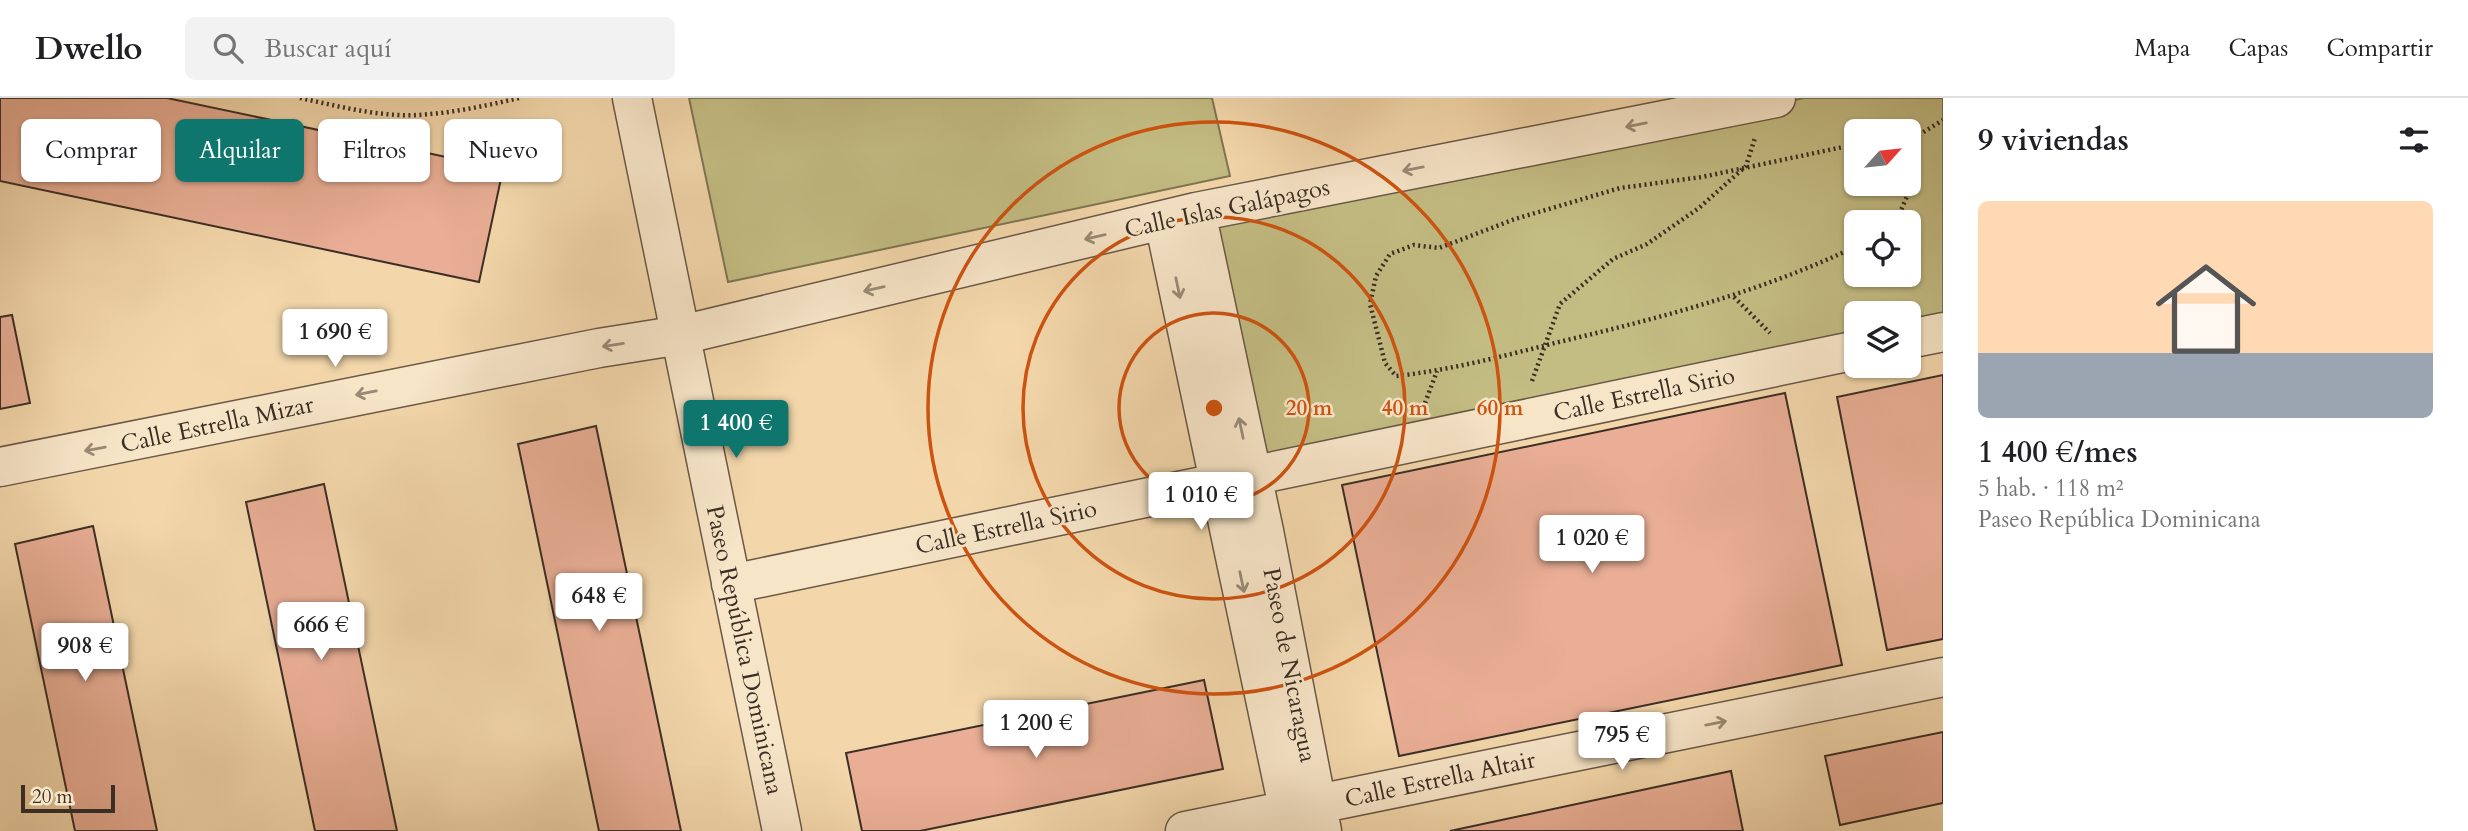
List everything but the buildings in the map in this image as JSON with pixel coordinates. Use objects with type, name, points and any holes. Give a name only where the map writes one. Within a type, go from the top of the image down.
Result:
[{"type":"street","name":"Paseo República Dominicana","points":[[632,98],[782,831]]},
{"type":"street","name":"Calle Islas Galápagos","points":[[681,335],[1180,217],[1766,114]]},
{"type":"street","name":"Paseo de Nicaragua","points":[[1180,217],[1305,819]]},
{"type":"street","points":[[1921,337],[1943,332]]},
{"type":"street","name":"Calle Estrella Mizar","points":[[0,467],[598,348],[681,335]]},
{"type":"street","name":"Calle Estrella Sirio","points":[[731,584],[1844,353]]},
{"type":"street","name":"Calle Estrella Altair","points":[[1185,831],[1305,819],[1943,677]]},
{"type":"path","points":[[300,98],[371,113],[415,115],[469,109],[519,98]]},
{"type":"path","points":[[1530,387],[1560,304],[1613,259],[1647,244],[1699,208],[1746,166],[1766,114]]},
{"type":"path","points":[[1922,132],[1943,120]]},
{"type":"path","points":[[1844,147],[1702,177],[1620,188],[1515,219],[1439,248],[1414,245],[1390,254],[1376,276],[1370,304],[1385,363],[1396,376],[1437,372],[1734,297],[1805,271],[1844,252]]},
{"type":"path","points":[[1734,297],[1775,339]]},
{"type":"path","points":[[1422,411],[1437,372]]},
{"type":"shaded area","points":[[689,98],[1212,98],[1230,176],[728,282]]},
{"type":"shaded area","points":[[1804,98],[1943,98],[1943,329],[1921,334],[1921,301],[1844,301],[1844,350],[1246,474],[1196,229]]}]
